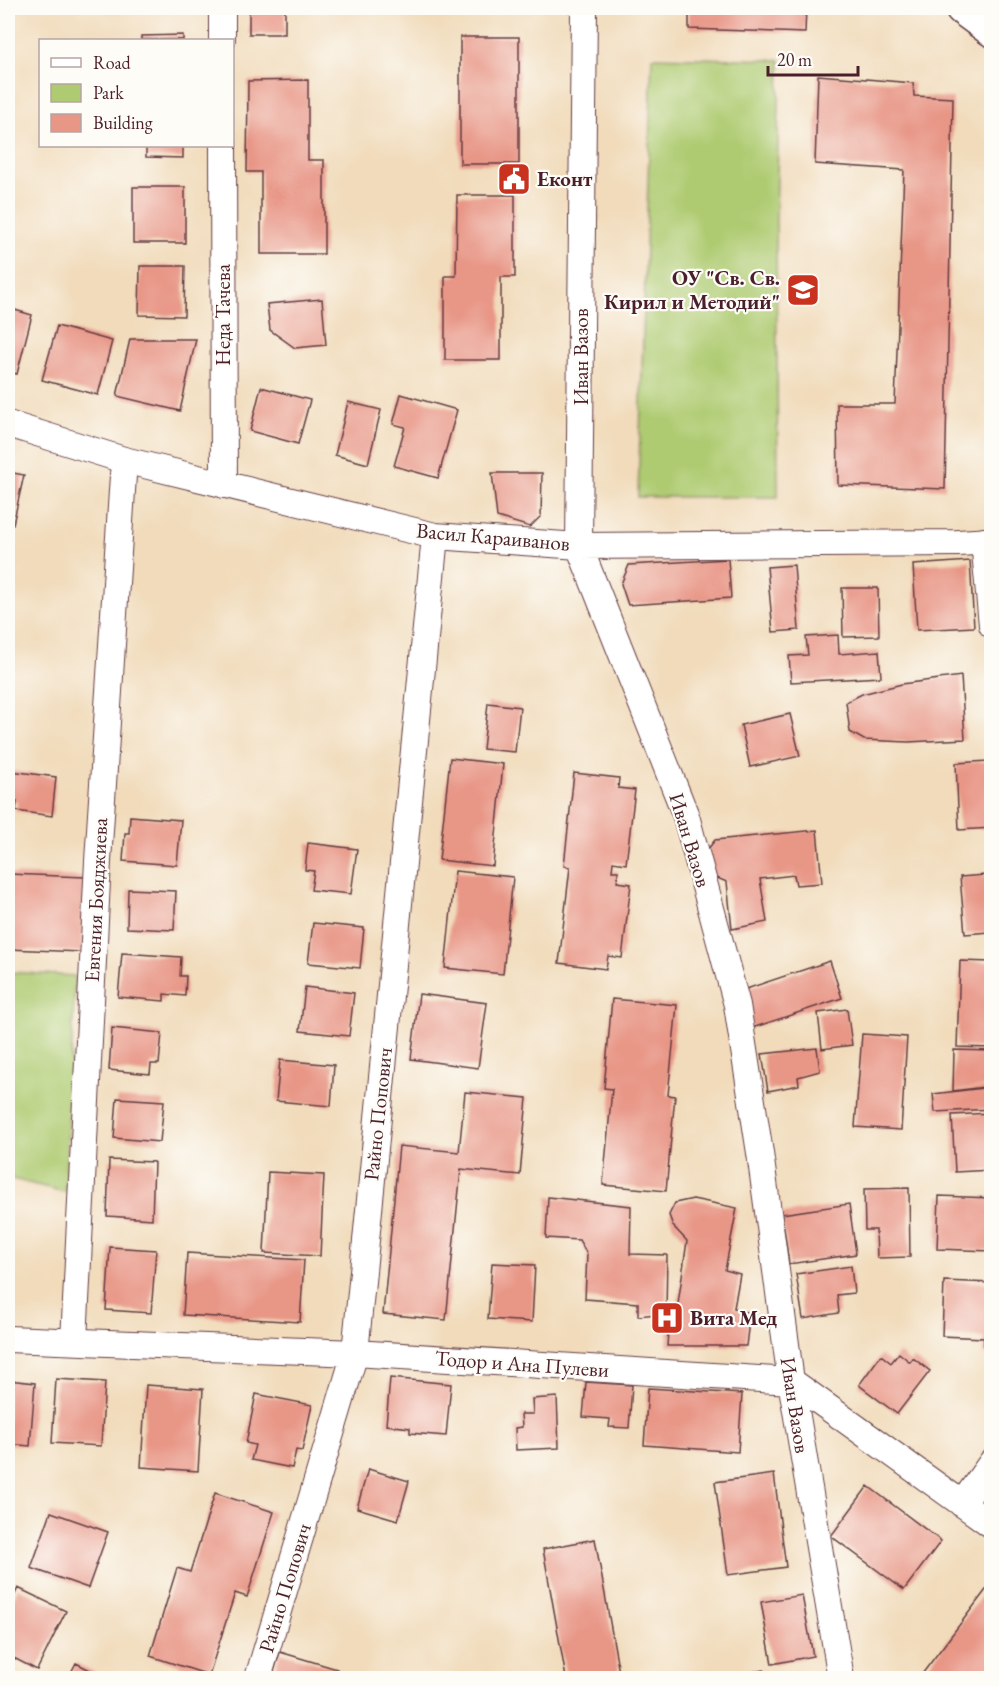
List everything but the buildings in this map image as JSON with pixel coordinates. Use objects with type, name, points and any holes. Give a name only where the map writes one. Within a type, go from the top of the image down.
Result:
[{"type":"street","points":[[222,8],[222,39]]},
{"type":"street","name":"Иван Вазов","points":[[584,8],[579,546],[686,816],[737,1005],[762,1164],[791,1381],[840,1678]]},
{"type":"street","points":[[962,8],[992,30]]},
{"type":"street","name":"Неда Тачева","points":[[223,147],[224,486]]},
{"type":"street","name":"Васил Караиванов","points":[[8,424],[124,460],[435,536],[579,546],[988,541]]},
{"type":"street","name":"Евгения Бояджиева","points":[[74,1341],[98,861],[124,460]]},
{"type":"street","name":"Райно Попович","points":[[258,1678],[355,1353],[435,536]]},
{"type":"street","points":[[988,541],[992,625]]},
{"type":"street","name":"Тодор и Ана Пулеви","points":[[8,1339],[355,1353],[791,1381]]},
{"type":"street","points":[[791,1381],[992,1525]]},
{"type":"street","points":[[962,1504],[992,1462]]},
{"type":"green space","points":[[652,57],[780,60],[776,221],[778,497],[638,497]]},
{"type":"green space","points":[[8,972],[75,976],[65,1192],[8,1178]]},
{"type":"place","name":"Еконт","points":[[514,179]]},
{"type":"place","name":"ОУ \"Св. Св. Кирил и Методий\"","points":[[803,290]]},
{"type":"place","name":"Вита Мед","points":[[667,1318]]}]
